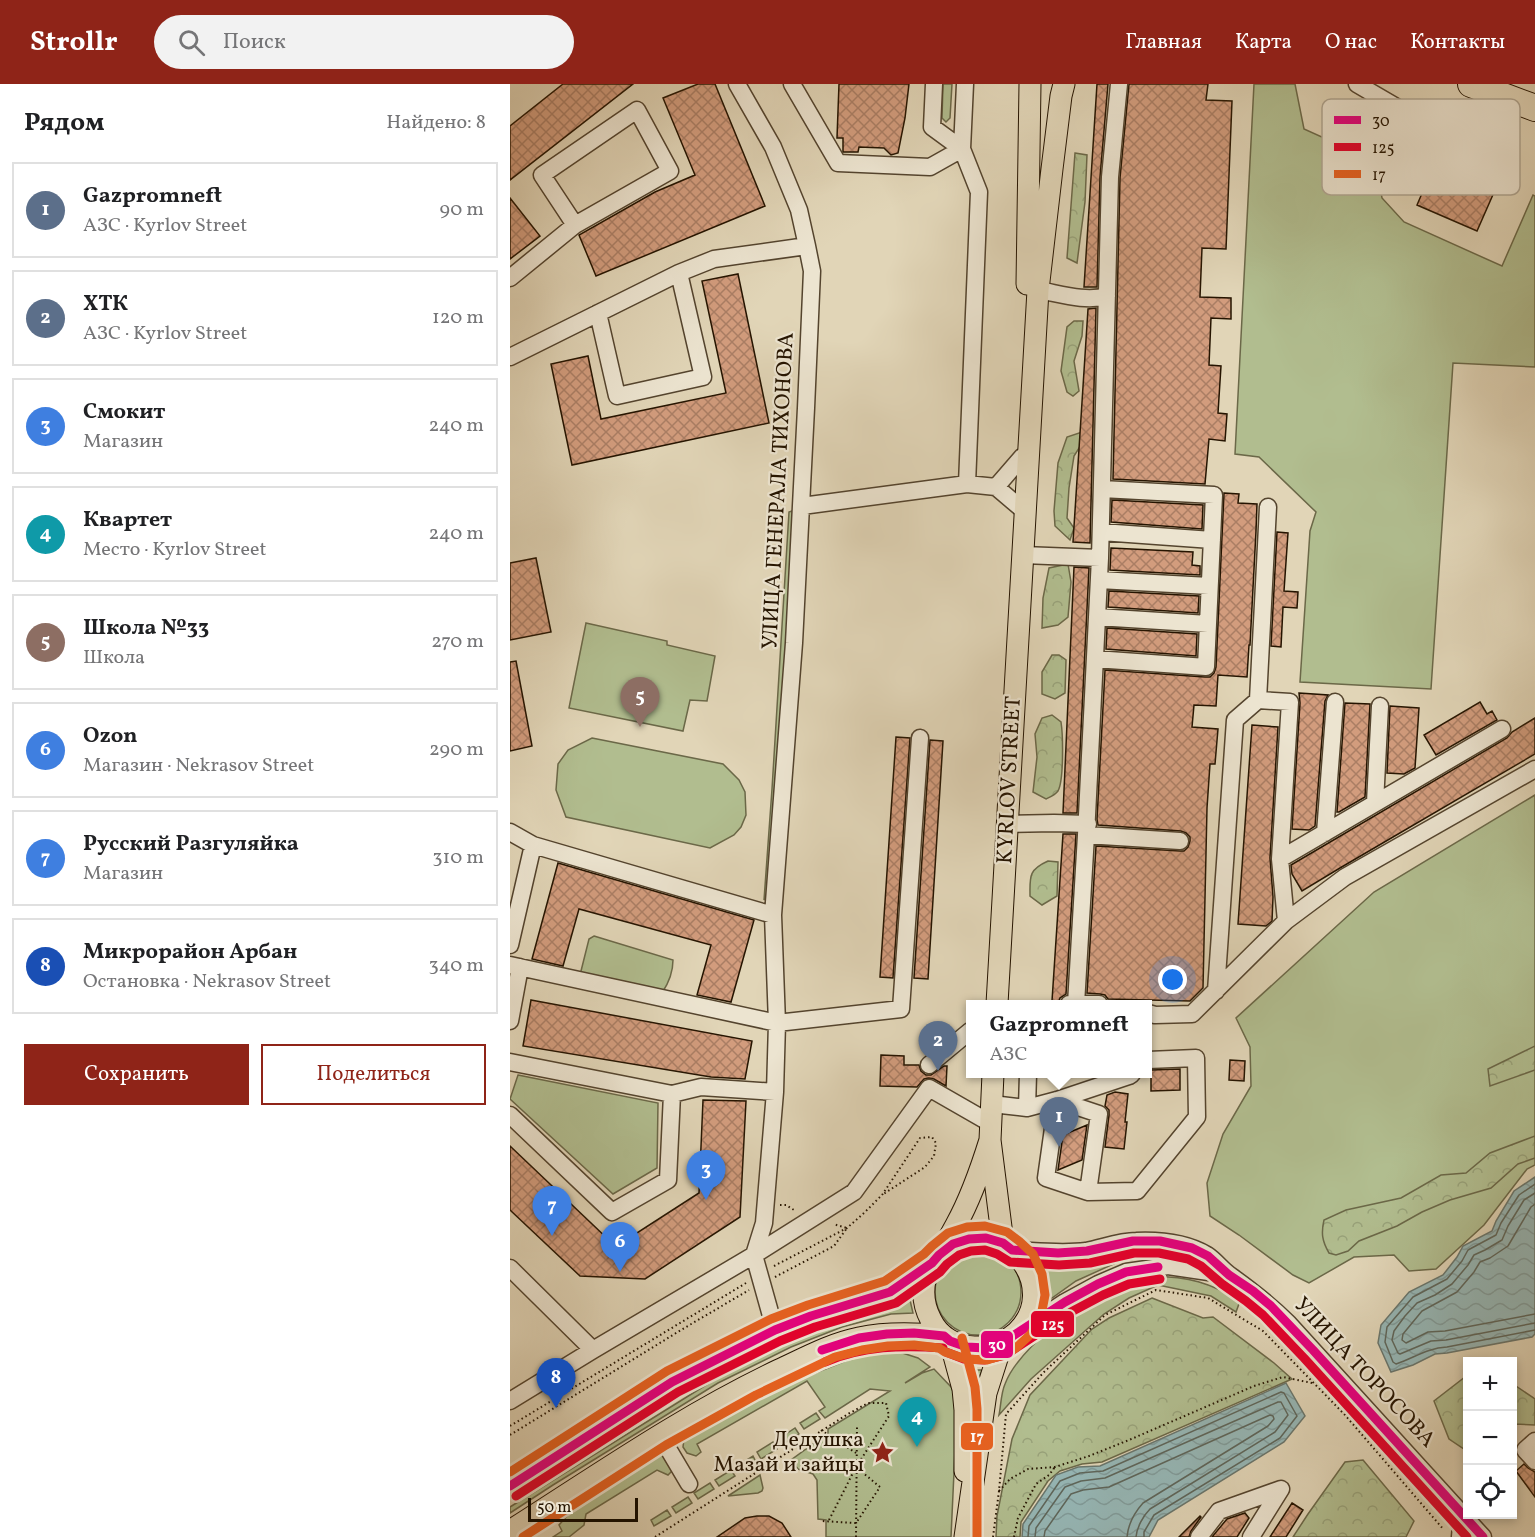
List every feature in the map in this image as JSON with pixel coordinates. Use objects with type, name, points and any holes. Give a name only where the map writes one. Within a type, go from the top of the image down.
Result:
[{"type":"highway","points":[[1471,84],[1511,99]]},
{"type":"highway","points":[[1520,102],[1535,108]]},
{"type":"main road","points":[[1020,84],[1029,153]]},
{"type":"main road","points":[[1023,555],[1022,457],[1030,84]]},
{"type":"main road","points":[[1023,555],[1038,290],[1064,84]]},
{"type":"main road","points":[[1052,170],[1076,84]]},
{"type":"main road","name":"KYRLOV STREET","points":[[997,1000],[1023,555]]},
{"type":"main road","points":[[993,1078],[991,1122],[1008,1246]]},
{"type":"main road","points":[[965,1534],[963,1389],[947,1339],[933,1324],[926,1310],[923,1294],[926,1278],[957,1224],[977,1181],[991,1122]]},
{"type":"main road","points":[[510,1485],[672,1383],[775,1330],[811,1316],[890,1292],[936,1259],[952,1244],[969,1239],[986,1238],[1008,1246],[1024,1262],[1028,1270],[1033,1294],[1030,1311],[1022,1326],[1006,1341],[985,1348],[967,1347],[947,1339],[914,1333],[859,1338],[831,1346],[750,1384],[660,1435],[510,1531]]},
{"type":"main road","points":[[965,1534],[986,1393],[1006,1341]]},
{"type":"street","name":"УЛИЦА ГЕНЕРАЛА ТИХОНОВА","points":[[737,84],[773,147],[799,210],[812,271],[794,644],[772,915],[777,1023],[775,1092],[764,1223],[754,1255]]},
{"type":"street","points":[[792,84],[838,163],[930,167],[962,149]]},
{"type":"street","points":[[934,84],[932,127],[962,149]]},
{"type":"street","points":[[965,84],[962,149],[980,192],[967,484]]},
{"type":"street","points":[[1072,1000],[1087,830],[1101,532],[1110,177],[1119,84]]},
{"type":"street","points":[[1357,84],[1383,99]]},
{"type":"street","points":[[510,278],[575,225],[670,171],[638,110],[542,175],[575,225]]},
{"type":"street","points":[[510,357],[679,273],[714,259],[807,246]]},
{"type":"street","points":[[597,313],[617,396],[703,377],[679,273]]},
{"type":"street","points":[[1038,290],[1095,299],[1107,296]]},
{"type":"street","points":[[996,487],[1022,457]]},
{"type":"street","points":[[802,506],[967,484],[996,487],[1022,509]]},
{"type":"street","points":[[1095,659],[1206,667],[1214,495],[1102,489]]},
{"type":"street","points":[[1258,700],[1268,507]]},
{"type":"street","points":[[1101,532],[1212,540]]},
{"type":"street","points":[[1023,555],[1100,558]]},
{"type":"street","points":[[1099,580],[1209,586]]},
{"type":"street","points":[[1097,617],[1208,624]]},
{"type":"street","points":[[1216,991],[1235,720],[1258,700],[1290,702],[1280,859],[1286,921]]},
{"type":"street","points":[[1325,833],[1335,702]]},
{"type":"street","points":[[1375,803],[1380,706]]},
{"type":"street","points":[[1280,859],[1502,729]]},
{"type":"street","points":[[510,1021],[515,966],[777,1023],[901,1009],[920,738]]},
{"type":"street","points":[[1152,1014],[1192,1014],[1286,921],[1345,877],[1535,769]]},
{"type":"street","points":[[1007,824],[1054,823],[1087,830],[1180,841]]},
{"type":"street","points":[[510,832],[533,845],[772,915]]},
{"type":"street","points":[[510,945],[533,845]]},
{"type":"street","points":[[929,1065],[966,1034]]},
{"type":"street","points":[[1057,1100],[1046,1178],[1088,1192],[1137,1191],[1197,1117],[1196,1058],[1152,1060]]},
{"type":"street","points":[[510,1062],[672,1094],[701,1087],[775,1092]]},
{"type":"street","points":[[1026,1108],[1028,1078]]},
{"type":"street","points":[[510,1401],[754,1255],[854,1192],[929,1088],[991,1122],[1026,1108],[1123,1078]]},
{"type":"street","points":[[510,1115],[612,1212],[668,1180],[672,1094]]},
{"type":"street","points":[[1057,1100],[1099,1114],[1088,1192]]},
{"type":"street","name":"УЛИЦА ТОРОСОВА","points":[[1008,1246],[1058,1253],[1087,1251],[1133,1241],[1160,1241],[1192,1248],[1208,1256],[1229,1275],[1271,1306],[1288,1323],[1483,1537]]},
{"type":"street","points":[[754,1255],[775,1330]]},
{"type":"street","points":[[1006,1341],[1065,1302],[1126,1272],[1168,1266],[1229,1275]]},
{"type":"street","points":[[510,1268],[593,1350]]},
{"type":"street","points":[[660,1435],[689,1484]]},
{"type":"street","points":[[1535,1441],[1525,1450],[1535,1461]]},
{"type":"street","points":[[1199,1537],[1219,1511],[1281,1489],[1251,1537]]},
{"type":"street","points":[[1460,1537],[1462,1514]]},
{"type":"path","points":[[510,1426],[847,1228],[882,1195],[920,1138],[932,1137],[936,1143],[934,1156],[925,1167],[882,1195]]},
{"type":"path","points":[[765,1203],[786,1205],[811,1219]]},
{"type":"path","points":[[510,1434],[681,1330],[761,1278],[788,1271],[834,1246],[847,1228]]},
{"type":"path","points":[[993,1537],[1006,1414],[1044,1372],[1105,1315],[1156,1290],[1208,1298],[1263,1331],[1345,1415],[1450,1537]]},
{"type":"path","points":[[999,1491],[1010,1479],[1028,1469],[1055,1467],[1129,1440],[1254,1386],[1283,1377],[1314,1384]]},
{"type":"path","points":[[655,1537],[821,1430],[868,1403],[886,1403],[889,1416],[856,1467],[828,1522]]},
{"type":"path","points":[[856,1537],[857,1425]]},
{"type":"path","points":[[821,1430],[856,1453]]},
{"type":"path","points":[[856,1467],[880,1487],[856,1523]]},
{"type":"path","points":[[1014,1537],[1018,1518],[1036,1484],[1049,1475],[1055,1467]]},
{"type":"path","points":[[821,1521],[856,1523]]},
{"type":"green space","points":[[943,84],[952,84],[950,118],[946,122],[942,118]]},
{"type":"green space","points":[[1254,84],[1295,84],[1304,129],[1322,137],[1322,195],[1381,195],[1404,222],[1502,266],[1533,195],[1535,196],[1535,367],[1453,363],[1431,689],[1300,682],[1310,531],[1316,512],[1259,457],[1235,454]]},
{"type":"green space","points":[[1075,153],[1087,155],[1085,202],[1077,263],[1067,258]]},
{"type":"green space","points":[[1074,321],[1083,321],[1082,336],[1074,361],[1079,391],[1073,396],[1067,392],[1061,371],[1067,327]]},
{"type":"green space","points":[[1082,432],[1081,445],[1074,456],[1069,488],[1067,518],[1074,528],[1070,540],[1055,526],[1058,463],[1067,437]]},
{"type":"green space","points":[[792,511],[794,516],[771,888],[764,900],[789,512]]},
{"type":"green space","points":[[1068,564],[1071,582],[1068,617],[1058,625],[1042,628],[1043,598],[1049,568]]},
{"type":"green space","points":[[586,623],[667,641],[667,645],[715,656],[707,701],[690,700],[683,731],[569,708]]},
{"type":"green space","points":[[1052,655],[1059,655],[1066,660],[1065,693],[1055,699],[1042,694],[1042,672]]},
{"type":"green space","points":[[1052,715],[1061,722],[1062,768],[1058,791],[1046,799],[1033,792],[1037,757],[1035,734],[1042,718]]},
{"type":"green space","points":[[592,738],[723,764],[739,780],[745,792],[746,815],[741,827],[734,835],[710,848],[566,817],[556,790],[558,764],[568,750]]},
{"type":"green space","points":[[1535,795],[1535,1165],[1527,1169],[1484,1225],[1436,1269],[1409,1271],[1394,1255],[1354,1257],[1309,1283],[1293,1275],[1210,1216],[1207,1183],[1223,1134],[1251,1086],[1250,1047],[1236,1018],[1374,892]]},
{"type":"green space","points":[[1048,861],[1058,862],[1057,896],[1042,905],[1030,896],[1030,879],[1037,868]]},
{"type":"green space","points":[[594,936],[673,960],[670,977],[662,993],[580,975],[589,939]]},
{"type":"green space","points":[[1535,1046],[1535,1070],[1490,1086],[1488,1069]]},
{"type":"green space","points":[[518,1075],[658,1103],[657,1168],[613,1194],[510,1099]]},
{"type":"green space","points":[[1535,1136],[1535,1158],[1518,1164],[1491,1188],[1450,1200],[1422,1212],[1397,1226],[1359,1241],[1348,1251],[1336,1255],[1329,1253],[1323,1237],[1324,1220],[1346,1210],[1401,1198],[1441,1175],[1466,1173],[1490,1153]]},
{"type":"green space","points":[[978,1249],[995,1252],[1009,1261],[1018,1275],[1021,1292],[1018,1309],[1009,1323],[995,1332],[978,1335],[961,1332],[947,1323],[938,1309],[935,1292],[938,1275],[947,1261],[961,1252]]},
{"type":"green space","points":[[1148,1250],[1189,1256],[1188,1261],[1143,1258],[1120,1261],[1076,1281],[1052,1298],[1045,1299],[1045,1278],[1039,1262],[1057,1265]]},
{"type":"green space","points":[[1152,1276],[1198,1282],[1218,1289],[1240,1301],[1236,1312],[1211,1296],[1158,1285],[1129,1298],[1104,1314],[1031,1379],[999,1415],[1005,1384],[1012,1370],[1038,1340],[1072,1311],[1106,1290],[1128,1280]]},
{"type":"green space","points":[[1152,1298],[1203,1318],[1213,1317],[1292,1379],[1102,1462],[1082,1464],[1060,1471],[1048,1481],[1021,1522],[1020,1537],[996,1537],[997,1516],[1012,1439],[1030,1395],[1092,1329],[1109,1318]]},
{"type":"green space","points":[[910,1300],[913,1313],[891,1314],[842,1327],[791,1347],[718,1383],[510,1513],[510,1507],[722,1375],[790,1342]]},
{"type":"green space","points":[[890,1349],[918,1358],[930,1367],[905,1383],[934,1369],[952,1388],[957,1407],[951,1537],[826,1537],[826,1520],[818,1519],[817,1480],[813,1474],[798,1469],[791,1460],[824,1436],[828,1438],[828,1429],[890,1391],[870,1389],[825,1418],[819,1411],[825,1407],[807,1381],[697,1444],[701,1452],[696,1456],[687,1453],[683,1447],[688,1433],[729,1410],[871,1351]]},
{"type":"green space","points":[[969,1370],[982,1370],[974,1394]]},
{"type":"green space","points":[[1463,1379],[1463,1448],[1449,1439],[1434,1401]]},
{"type":"green space","points":[[1517,1387],[1535,1399],[1535,1425],[1517,1424]]},
{"type":"green space","points":[[816,1413],[820,1419],[804,1429],[800,1423]]},
{"type":"green space","points":[[795,1428],[799,1434],[783,1444],[780,1438]]},
{"type":"green space","points":[[773,1442],[777,1449],[761,1459],[757,1452]]},
{"type":"green space","points":[[662,1453],[673,1465],[668,1475],[657,1470],[586,1514],[584,1525],[569,1537],[553,1537],[562,1531],[559,1525],[580,1502]]},
{"type":"green space","points":[[753,1456],[756,1462],[741,1472],[737,1466]]},
{"type":"green space","points":[[1363,1460],[1414,1521],[1406,1537],[1293,1537],[1345,1462]]},
{"type":"green space","points":[[731,1470],[735,1476],[719,1486],[715,1480]]},
{"type":"green space","points":[[760,1475],[762,1491],[728,1496]]},
{"type":"green space","points":[[710,1483],[714,1489],[698,1499],[694,1493]]},
{"type":"green space","points":[[688,1497],[692,1503],[676,1513],[672,1507]]},
{"type":"green space","points":[[667,1510],[671,1516],[654,1526],[651,1520]]},
{"type":"water","points":[[1535,1177],[1535,1334],[1532,1337],[1435,1354],[1413,1365],[1391,1372],[1378,1343],[1381,1325],[1409,1292],[1443,1275],[1463,1246],[1492,1231],[1514,1191]]},
{"type":"water","points":[[1286,1383],[1305,1416],[1284,1442],[1158,1520],[1149,1537],[1022,1537],[1023,1524],[1056,1475],[1078,1467],[1100,1466]]},
{"type":"building","points":[[563,84],[633,84],[510,180],[510,126]]},
{"type":"building","points":[[698,84],[715,84],[765,206],[596,276],[579,235],[655,192],[695,175],[663,98]]},
{"type":"building","points":[[839,84],[909,84],[898,153],[891,155],[884,148],[859,147],[858,152],[843,152],[843,138],[837,138]]},
{"type":"building","points":[[1097,84],[1108,84],[1100,177],[1097,287],[1084,287]]},
{"type":"building","points":[[1129,84],[1208,84],[1206,100],[1232,101],[1226,249],[1202,248],[1200,297],[1231,298],[1231,319],[1211,318],[1209,365],[1221,366],[1218,413],[1227,414],[1225,441],[1209,439],[1205,484],[1113,479],[1120,178]]},
{"type":"building","points":[[1421,195],[1493,195],[1477,231],[1417,205]]},
{"type":"building","points":[[510,198],[540,236],[510,259]]},
{"type":"building","points":[[738,274],[769,423],[572,465],[551,364],[588,356],[601,419],[726,393],[702,281]]},
{"type":"building","points":[[1096,308],[1090,543],[1073,542],[1088,309]]},
{"type":"building","points":[[1224,493],[1239,494],[1238,503],[1257,504],[1247,677],[1218,675],[1216,706],[1194,705],[1192,727],[1218,729],[1215,764],[1210,764],[1207,808],[1203,988],[1190,1001],[1108,999],[1105,995],[1087,993],[1096,846],[1184,851],[1190,841],[1190,837],[1181,831],[1098,825],[1105,670],[1210,677],[1216,667]]},
{"type":"building","points":[[1112,500],[1203,505],[1202,529],[1111,522]]},
{"type":"building","points":[[1277,532],[1288,533],[1284,591],[1298,592],[1297,608],[1283,607],[1281,647],[1271,646]]},
{"type":"building","points":[[1111,548],[1193,552],[1192,565],[1200,566],[1200,575],[1110,570]]},
{"type":"building","points":[[536,558],[551,632],[510,640],[510,563]]},
{"type":"building","points":[[1074,567],[1089,568],[1077,813],[1063,813]]},
{"type":"building","points":[[1109,591],[1199,596],[1198,613],[1108,607]]},
{"type":"building","points":[[1107,628],[1197,634],[1196,656],[1106,649]]},
{"type":"building","points":[[516,661],[532,746],[510,751],[510,662]]},
{"type":"building","points":[[1299,693],[1328,695],[1325,701],[1315,826],[1309,830],[1292,829]]},
{"type":"building","points":[[1480,702],[1487,714],[1492,711],[1497,720],[1436,755],[1424,735]]},
{"type":"building","points":[[1345,703],[1370,704],[1365,797],[1337,812]]},
{"type":"building","points":[[1390,706],[1419,708],[1415,768],[1404,774],[1387,773]]},
{"type":"building","points":[[1535,718],[1535,754],[1302,891],[1292,874],[1291,865],[1507,738],[1512,732]]},
{"type":"building","points":[[1252,725],[1278,727],[1270,858],[1272,921],[1266,926],[1238,924]]},
{"type":"building","points":[[896,737],[910,738],[893,978],[880,977]]},
{"type":"building","points":[[930,740],[943,741],[928,979],[914,978]]},
{"type":"building","points":[[1063,834],[1076,834],[1066,994],[1059,1000],[1052,1000]]},
{"type":"building","points":[[558,863],[754,920],[731,1002],[697,995],[711,945],[579,909],[563,966],[532,959]]},
{"type":"building","points":[[531,1000],[752,1041],[745,1079],[711,1077],[523,1046]]},
{"type":"building","points":[[881,1055],[904,1056],[904,1065],[919,1065],[921,1071],[926,1075],[931,1075],[947,1066],[946,1086],[929,1078],[924,1079],[917,1087],[880,1086]]},
{"type":"building","points":[[1230,1060],[1245,1061],[1244,1081],[1229,1080]]},
{"type":"building","points":[[1180,1069],[1180,1090],[1151,1091],[1152,1070]]},
{"type":"building","points":[[1115,1092],[1128,1094],[1124,1149],[1105,1147],[1109,1115],[1109,1110],[1105,1106],[1107,1095]]},
{"type":"building","points":[[703,1100],[746,1101],[740,1217],[645,1279],[580,1276],[510,1210],[510,1146],[611,1242],[623,1242],[699,1193]]},
{"type":"building","points":[[1087,1125],[1082,1160],[1058,1170],[1063,1135]]},
{"type":"building","points":[[1524,1464],[1535,1472],[1535,1497],[1517,1472]]},
{"type":"building","points":[[1292,1503],[1303,1510],[1286,1537],[1270,1537]]},
{"type":"building","points":[[1245,1513],[1249,1518],[1237,1537],[1212,1537],[1227,1519]]},
{"type":"building","points":[[769,1516],[782,1523],[791,1537],[717,1537],[745,1518]]},
{"type":"building","points":[[1200,1516],[1189,1537],[1179,1537]]},
{"type":"transit line","name":"17","points":[[510,1472],[667,1371],[771,1319],[885,1281],[924,1254],[948,1233],[967,1227],[985,1226],[1007,1232],[1033,1254],[1042,1274],[1045,1295],[1041,1316],[1031,1334],[1007,1354],[987,1360],[966,1359],[939,1348],[914,1345],[888,1346],[835,1357],[756,1395],[666,1445],[523,1537]]},
{"type":"transit line","name":"30","points":[[510,1486],[672,1382],[775,1330],[811,1316],[890,1292],[932,1263],[953,1244],[969,1239],[986,1238],[1003,1243],[1012,1250],[1058,1253],[1087,1251],[1133,1241],[1160,1241],[1192,1248],[1208,1256],[1229,1275],[1271,1306],[1483,1537]]},
{"type":"transit line","name":"125","points":[[516,1496],[678,1392],[780,1341],[815,1327],[896,1303],[940,1272],[959,1255],[985,1250],[1010,1262],[1059,1265],[1090,1263],[1134,1253],[1159,1253],[1188,1259],[1201,1266],[1263,1315],[1467,1537]]},
{"type":"transit line","name":"30","points":[[822,1350],[859,1338],[914,1333],[944,1336],[950,1341],[967,1347],[985,1348],[1002,1343],[1065,1302],[1098,1284],[1126,1272],[1158,1267]]},
{"type":"transit line","name":"125","points":[[946,1352],[964,1359],[984,1360],[1005,1355],[1071,1312],[1103,1295],[1129,1284],[1160,1279]]},
{"type":"transit line","name":"17","points":[[962,1338],[975,1387],[977,1409],[977,1537]]},
{"type":"transit line","name":"125","points":[[825,1362],[854,1353],[883,1348],[943,1348]]},
{"type":"place","name":"Школа №33","points":[[640,727]]},
{"type":"place","name":"ХТК","points":[[938,1071]]},
{"type":"place","name":"Gazpromneft","points":[[1059,1147]]},
{"type":"place","name":"Смокит","points":[[706,1200]]},
{"type":"place","name":"Русский Разгуляйка","points":[[552,1236]]},
{"type":"place","name":"Ozon","points":[[620,1272]]},
{"type":"place","name":"Микрорайон Арбан","points":[[556,1408]]},
{"type":"place","name":"Квартет","points":[[917,1447]]},
{"type":"place","name":"Дедушка Мазай и зайцы","points":[[882,1453]]}]
